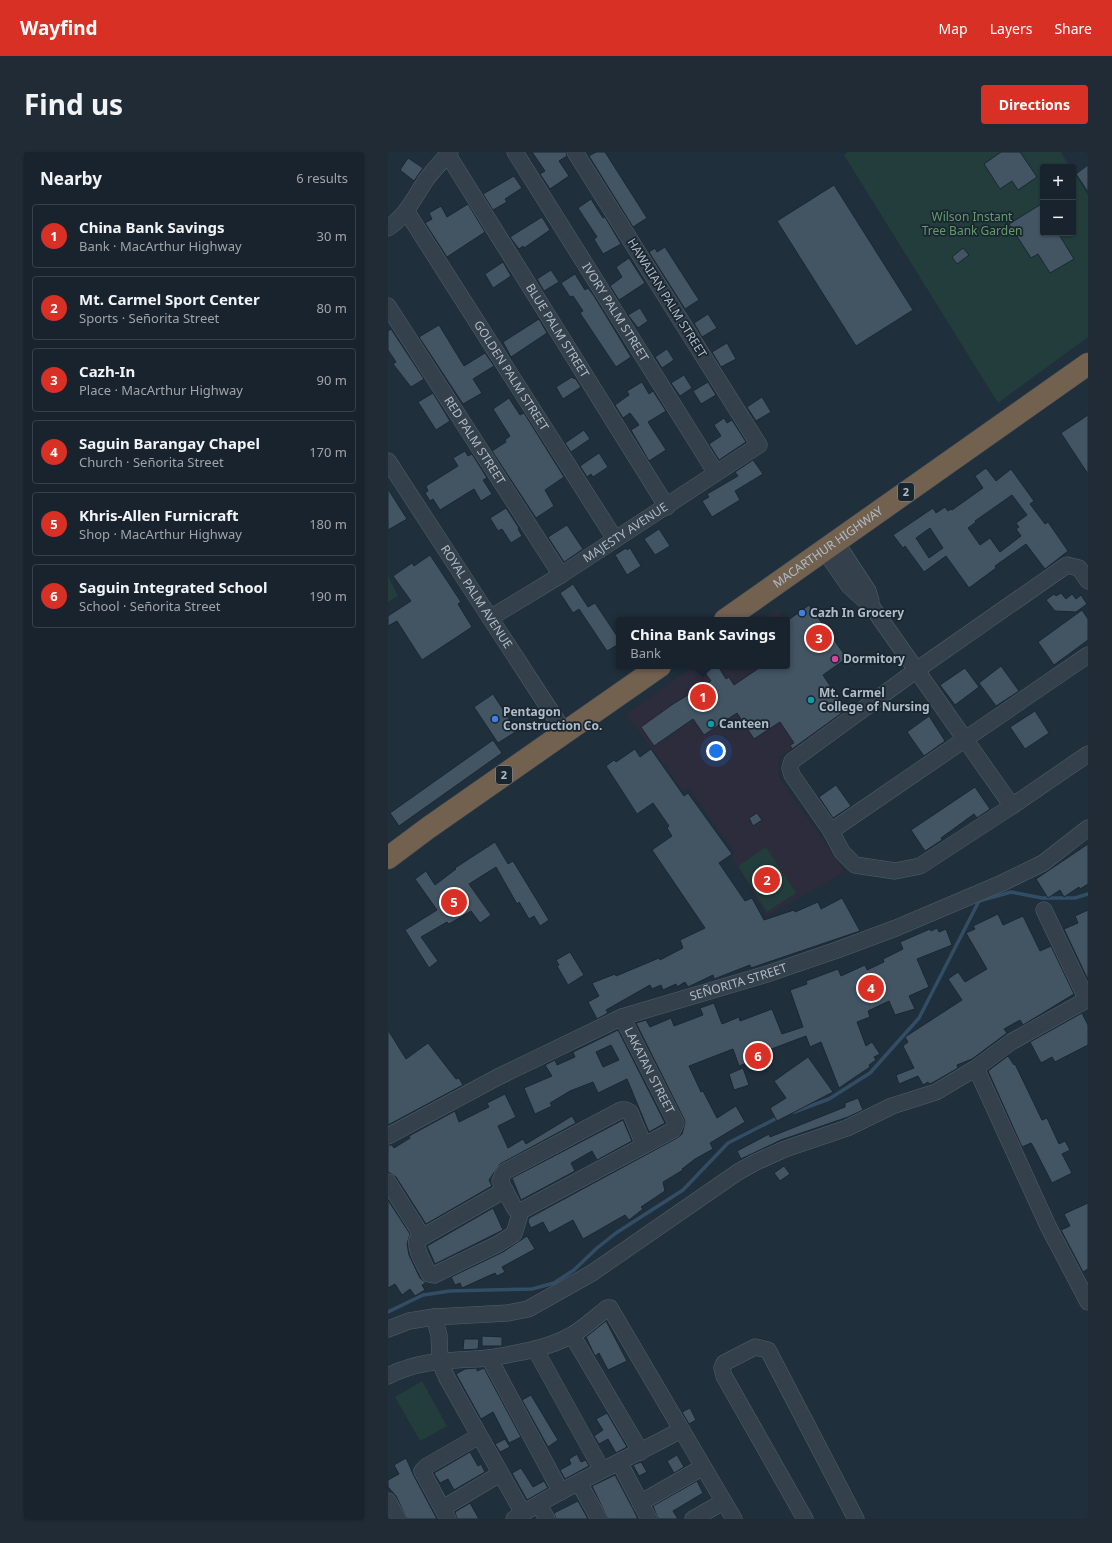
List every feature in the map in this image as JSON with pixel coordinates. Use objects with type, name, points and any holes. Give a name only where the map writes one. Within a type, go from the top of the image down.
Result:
[{"type":"highway","name":"MACARTHUR HIGHWAY","points":[[729,617],[1088,364]]},
{"type":"highway","name":"2","points":[[388,858],[434,824],[656,669]]},
{"type":"street","name":"IVORY PALM STREET","points":[[515,152],[716,473]]},
{"type":"street","name":"HAWAIIAN PALM STREET","points":[[575,152],[759,444]]},
{"type":"street","points":[[388,228],[399,221],[407,212],[427,179],[449,153]]},
{"type":"street","name":"BLUE PALM STREET","points":[[449,153],[667,507]]},
{"type":"street","name":"GOLDEN PALM STREET","points":[[407,212],[615,540]]},
{"type":"street","name":"RED PALM STREET","points":[[388,306],[561,575]]},
{"type":"street","name":"MAJESTY AVENUE","points":[[490,618],[561,575],[667,507],[759,444]]},
{"type":"street","name":"ROYAL PALM AVENUE","points":[[388,461],[393,479],[490,618],[565,733]]},
{"type":"street","points":[[830,546],[854,582],[868,591],[872,607],[918,669],[965,740],[1012,806]]},
{"type":"street","points":[[1088,581],[1079,568],[1067,565],[918,669],[792,761],[790,768],[792,775],[831,831],[842,852],[856,865],[895,871],[920,866],[1088,754]]},
{"type":"street","points":[[831,831],[1088,655]]},
{"type":"street","name":"SEÑORITA STREET","points":[[388,1136],[498,1077],[622,1017],[767,974],[896,928],[1002,884],[1043,862],[1088,828]]},
{"type":"street","points":[[388,1329],[409,1321],[434,1317],[508,1313],[528,1309],[592,1273],[738,1172],[756,1162],[785,1149],[847,1128],[892,1106],[936,1092],[976,1068],[1011,1042],[1087,1000],[1044,910]]},
{"type":"street","name":"LAKATAN STREET","points":[[622,1017],[676,1123],[673,1130],[644,1145]]},
{"type":"street","points":[[976,1068],[1048,1226],[1088,1302]]},
{"type":"street","points":[[621,1110],[630,1112],[644,1145],[521,1210],[515,1209],[505,1190],[500,1180],[504,1172],[621,1110]]},
{"type":"street","points":[[388,1182],[422,1236]]},
{"type":"street","points":[[505,1190],[417,1240],[416,1245],[418,1252],[429,1274],[434,1276],[498,1244],[514,1234],[521,1210]]},
{"type":"street","points":[[388,1376],[405,1368],[422,1363],[489,1358],[535,1349],[572,1335],[607,1308],[610,1308],[734,1519]]},
{"type":"street","points":[[434,1317],[439,1335],[440,1362],[500,1474],[518,1516],[602,1470],[641,1452],[681,1430]]},
{"type":"street","points":[[572,1335],[641,1452]]},
{"type":"street","points":[[805,1519],[724,1376],[722,1368],[724,1363],[755,1347],[768,1350],[856,1519]]},
{"type":"street","points":[[535,1349],[602,1470]]},
{"type":"street","points":[[489,1358],[561,1492]]},
{"type":"street","points":[[479,1436],[424,1468],[422,1471],[446,1513],[500,1474]]},
{"type":"street","points":[[619,1462],[649,1519]]},
{"type":"street","points":[[640,1503],[703,1467]]},
{"type":"street","points":[[580,1483],[599,1519]]},
{"type":"street","points":[[388,1501],[398,1519]]},
{"type":"street","points":[[693,1519],[723,1502]]},
{"type":"street","points":[[539,1505],[547,1519]]},
{"type":"shaded area","points":[[777,609],[781,617],[765,617]]},
{"type":"shaded area","points":[[790,666],[818,668],[849,715],[795,752],[792,749],[779,757],[778,776],[845,872],[767,916],[731,856],[735,853],[688,788],[683,791],[626,714],[691,669],[790,669]]},
{"type":"green space","name":"Wilson Instant Tree Bank Garden","points":[[848,152],[1061,152],[1068,164],[1040,164],[1040,236],[1076,236],[1076,176],[1088,195],[1088,337],[998,403],[844,155]]},
{"type":"green space","points":[[388,575],[398,596],[388,602]]},
{"type":"green space","points":[[766,847],[796,893],[767,912],[738,866]]},
{"type":"green space","points":[[422,1381],[447,1426],[420,1441],[395,1397]]},
{"type":"building","points":[[532,152],[566,152],[567,156],[559,161],[569,176],[550,189],[540,174],[545,171]]},
{"type":"building","points":[[596,152],[605,152],[647,218],[633,227],[589,156]]},
{"type":"building","points":[[1001,152],[1020,152],[1037,177],[1018,190],[1012,181],[1000,189],[984,164]]},
{"type":"building","points":[[408,158],[423,168],[414,181],[400,170]]},
{"type":"building","points":[[1088,165],[1088,192],[1076,174]]},
{"type":"building","points":[[514,176],[522,188],[505,199],[507,202],[493,210],[483,194]]},
{"type":"building","points":[[834,185],[913,310],[856,346],[777,221]]},
{"type":"building","points":[[591,199],[603,218],[605,217],[621,244],[603,254],[594,239],[597,237],[578,208]]},
{"type":"building","points":[[468,204],[485,232],[447,257],[425,223],[432,219],[429,213],[441,206],[447,217]]},
{"type":"building","points":[[1040,205],[1040,236],[1060,236],[1074,259],[1050,273],[1038,254],[1031,258],[1009,224]]},
{"type":"building","points":[[542,217],[550,230],[524,248],[523,246],[519,249],[510,237]]},
{"type":"building","points":[[665,247],[699,300],[685,309],[649,252],[655,248],[657,252]]},
{"type":"building","points":[[963,248],[969,255],[957,264],[952,257]]},
{"type":"building","points":[[629,258],[645,283],[619,300],[610,286],[622,277],[616,267]]},
{"type":"building","points":[[503,262],[511,276],[493,288],[485,274]]},
{"type":"building","points":[[551,270],[559,282],[544,291],[537,279]]},
{"type":"building","points":[[575,274],[585,290],[588,288],[594,296],[631,357],[616,367],[580,313],[583,311],[573,296],[570,297],[561,283]]},
{"type":"building","points":[[640,308],[648,321],[638,328],[628,315]]},
{"type":"building","points":[[708,314],[717,328],[702,337],[694,323]]},
{"type":"building","points":[[539,319],[547,333],[511,357],[503,342]]},
{"type":"building","points":[[439,325],[464,366],[485,353],[494,366],[473,379],[482,393],[463,404],[419,337]]},
{"type":"building","points":[[391,329],[424,379],[411,387],[393,364],[396,362],[388,350],[388,331]]},
{"type":"building","points":[[727,343],[736,359],[721,367],[712,352]]},
{"type":"building","points":[[667,349],[674,360],[662,368],[655,357]]},
{"type":"building","points":[[684,375],[692,388],[680,396],[671,383]]},
{"type":"building","points":[[572,377],[574,379],[575,378],[581,387],[563,399],[556,387]]},
{"type":"building","points":[[642,382],[649,394],[653,391],[666,411],[648,422],[666,450],[649,461],[631,430],[639,425],[630,413],[623,418],[615,405],[629,395],[627,391]]},
{"type":"building","points":[[708,382],[716,395],[701,404],[693,391]]},
{"type":"building","points":[[433,393],[450,421],[436,430],[418,402]]},
{"type":"building","points":[[762,397],[771,412],[756,421],[747,407]]},
{"type":"building","points":[[509,398],[520,415],[524,413],[564,477],[545,490],[554,506],[536,518],[492,451],[506,442],[505,440],[510,436],[493,409]]},
{"type":"building","points":[[1088,415],[1088,474],[1061,433]]},
{"type":"building","points":[[724,418],[727,423],[732,420],[746,442],[719,460],[709,444],[721,436],[714,425]]},
{"type":"building","points":[[584,430],[590,439],[571,452],[565,443]]},
{"type":"building","points":[[465,451],[468,456],[472,454],[487,478],[483,480],[492,494],[481,501],[474,489],[440,510],[433,499],[430,501],[425,493],[428,491],[426,486],[458,466],[453,458]]},
{"type":"building","points":[[599,453],[608,467],[593,477],[591,474],[587,477],[580,466]]},
{"type":"building","points":[[753,460],[763,474],[735,491],[740,500],[712,517],[702,501],[709,497],[707,494],[738,476],[735,472]]},
{"type":"building","points":[[986,468],[996,481],[1011,469],[1034,501],[1030,504],[1045,524],[1048,522],[1068,551],[1045,569],[1026,544],[995,566],[996,568],[969,588],[946,556],[924,572],[905,546],[903,548],[893,535],[933,508],[936,513],[945,507],[948,511],[951,509],[952,510],[983,488],[975,476]],"holes":[[[1012,495],[1027,515],[1016,523],[1019,527],[1016,529],[1021,536],[1000,552],[990,538],[980,545],[968,528],[976,522],[975,521]],[[930,528],[943,548],[929,558],[916,538]]]},
{"type":"building","points":[[388,489],[407,519],[388,530]]},
{"type":"building","points":[[506,508],[519,528],[518,529],[522,536],[511,543],[502,529],[498,531],[490,518]]},
{"type":"building","points":[[567,525],[583,549],[564,562],[548,537]]},
{"type":"building","points":[[659,529],[670,546],[655,555],[644,539]]},
{"type":"building","points":[[626,548],[627,550],[630,548],[641,566],[627,575],[615,555]]},
{"type":"building","points":[[430,555],[461,602],[458,604],[472,627],[422,660],[397,621],[388,626],[388,616],[411,601],[393,576],[412,563],[414,566]]},
{"type":"building","points":[[573,584],[588,607],[595,603],[616,634],[616,646],[607,651],[579,609],[573,613],[560,593]]},
{"type":"building","points":[[1061,593],[1066,599],[1072,594],[1076,599],[1081,595],[1087,604],[1076,612],[1055,611],[1046,600],[1054,594],[1056,596]]},
{"type":"building","points":[[809,605],[847,658],[823,675],[846,710],[792,749],[790,745],[794,743],[780,722],[754,739],[737,713],[704,735],[693,719],[654,746],[641,727],[673,704],[711,681],[705,673],[711,669],[720,669],[726,679],[729,677],[734,685],[758,669],[790,669],[790,619]]},
{"type":"building","points":[[1082,610],[1088,619],[1088,640],[1054,665],[1038,642]]},
{"type":"building","points":[[1001,666],[1019,691],[996,706],[979,683]]},
{"type":"building","points":[[965,668],[979,687],[955,705],[940,685]]},
{"type":"building","name":"Pentagon Construction Co.","points":[[493,694],[517,731],[498,743],[474,707]]},
{"type":"building","points":[[1035,711],[1049,733],[1025,749],[1010,727]]},
{"type":"building","points":[[929,716],[945,741],[924,756],[907,732]]},
{"type":"building","points":[[493,740],[502,753],[399,826],[390,813]]},
{"type":"building","points":[[635,749],[640,757],[651,749],[684,796],[688,793],[732,854],[719,863],[745,901],[752,898],[764,920],[794,910],[795,912],[818,902],[821,909],[842,898],[860,931],[751,968],[750,965],[714,979],[713,975],[688,987],[685,982],[677,987],[676,984],[663,990],[661,985],[652,989],[650,985],[606,1010],[608,1013],[597,1019],[588,1002],[599,996],[592,983],[615,974],[616,976],[659,958],[660,960],[683,948],[680,940],[705,928],[652,850],[672,836],[667,828],[669,826],[653,803],[637,814],[606,766],[614,760],[616,762]]},
{"type":"building","points":[[836,785],[851,806],[833,818],[819,797]]},
{"type":"building","points":[[975,787],[990,809],[977,818],[974,814],[941,838],[942,840],[925,851],[911,830]]},
{"type":"building","points":[[757,813],[762,820],[753,826],[749,818]]},
{"type":"building","points":[[495,842],[508,864],[513,861],[549,920],[540,926],[534,916],[529,919],[519,902],[517,904],[496,867],[469,884],[491,915],[480,923],[471,911],[449,924],[447,922],[421,937],[438,961],[429,968],[405,930],[437,910],[415,879],[426,871],[435,885],[456,869],[455,868]]},
{"type":"building","points":[[1088,844],[1088,884],[1080,889],[1079,887],[1064,897],[1060,890],[1048,898],[1036,879]]},
{"type":"building","points":[[1088,910],[1088,980],[1064,929],[1078,923],[1075,916]]},
{"type":"building","points":[[998,914],[1003,925],[1023,916],[1040,951],[1051,946],[1074,994],[1023,1025],[1020,1020],[1004,1029],[1007,1033],[972,1059],[957,1065],[958,1068],[932,1083],[929,1084],[928,1082],[923,1085],[918,1076],[899,1084],[896,1075],[914,1068],[903,1046],[908,1042],[905,1037],[962,1000],[948,979],[958,972],[965,982],[987,969],[966,933],[975,929],[973,926]]},
{"type":"building","points":[[937,928],[939,932],[946,929],[952,945],[917,959],[929,987],[909,996],[915,1009],[895,1015],[889,1001],[868,1011],[870,1017],[857,1022],[866,1046],[872,1042],[880,1054],[874,1057],[876,1060],[869,1065],[870,1067],[839,1088],[821,1042],[810,1047],[806,1036],[766,1051],[767,1055],[739,1066],[733,1049],[689,1066],[701,1092],[703,1091],[717,1118],[736,1106],[745,1122],[710,1143],[713,1149],[695,1159],[682,1169],[683,1170],[663,1182],[665,1191],[641,1207],[643,1209],[629,1220],[625,1215],[583,1239],[573,1220],[549,1233],[543,1222],[531,1228],[528,1222],[529,1218],[682,1134],[685,1123],[684,1119],[636,1023],[646,1020],[650,1027],[671,1018],[674,1026],[703,1015],[700,1008],[714,1003],[722,1024],[739,1017],[740,1021],[772,1009],[782,1034],[803,1027],[790,990],[807,984],[806,981],[838,969],[841,976],[865,965],[867,970],[884,962],[883,959],[903,949],[900,942],[930,929],[931,931]]},
{"type":"building","points":[[570,952],[584,975],[568,985],[557,966],[559,965],[556,960]]},
{"type":"building","points":[[1082,1013],[1088,1025],[1088,1045],[1055,1062],[1052,1057],[1041,1063],[1030,1042]]},
{"type":"building","points":[[388,1030],[406,1059],[428,1043],[456,1079],[459,1078],[463,1085],[388,1125]]},
{"type":"building","points":[[618,1030],[665,1123],[649,1132],[627,1079],[598,1093],[593,1082],[570,1091],[550,1103],[552,1106],[535,1114],[524,1088],[552,1076],[545,1065],[555,1060],[557,1065],[575,1057],[573,1052]],"holes":[[[611,1045],[619,1060],[603,1067],[596,1052]]]},
{"type":"building","points":[[1008,1056],[1014,1065],[1015,1064],[1042,1120],[1047,1118],[1059,1144],[1065,1141],[1070,1150],[1062,1154],[1072,1173],[1052,1183],[1031,1143],[1022,1147],[988,1071]]},
{"type":"building","points":[[808,1057],[833,1092],[777,1121],[770,1108],[786,1098],[774,1081]]},
{"type":"building","points":[[743,1068],[749,1085],[734,1090],[729,1074]]},
{"type":"building","points":[[505,1094],[516,1117],[498,1126],[508,1148],[523,1139],[526,1144],[572,1116],[576,1123],[500,1164],[489,1180],[492,1186],[426,1224],[396,1177],[388,1172],[388,1145],[392,1145],[394,1148],[410,1138],[409,1136],[455,1111],[459,1122],[489,1107],[487,1103]]},
{"type":"building","points":[[858,1098],[863,1110],[848,1117],[781,1140],[741,1159],[737,1151],[769,1134],[770,1137],[845,1107],[845,1103]]},
{"type":"building","points":[[623,1120],[632,1141],[597,1160],[592,1151],[571,1163],[575,1171],[521,1200],[512,1178]]},
{"type":"building","points":[[784,1166],[790,1174],[780,1181],[774,1173]]},
{"type":"building","points":[[388,1200],[410,1234],[407,1244],[409,1255],[420,1278],[426,1283],[422,1285],[425,1290],[415,1296],[410,1289],[402,1295],[395,1284],[388,1288]]},
{"type":"building","points":[[1088,1203],[1088,1269],[1083,1272],[1061,1230],[1070,1226],[1064,1214]]},
{"type":"building","points":[[493,1208],[503,1230],[435,1264],[427,1246]]},
{"type":"building","points":[[527,1236],[535,1249],[502,1267],[505,1272],[497,1276],[495,1273],[462,1288],[460,1283],[455,1285],[451,1277],[503,1252]]},
{"type":"building","points":[[606,1321],[627,1361],[608,1370],[599,1353],[595,1356],[586,1337]]},
{"type":"building","points":[[482,1336],[502,1337],[502,1346],[482,1346]]},
{"type":"building","points":[[464,1339],[479,1339],[478,1349],[463,1350]]},
{"type":"building","points":[[477,1368],[477,1371],[484,1368],[521,1437],[509,1443],[493,1412],[481,1419],[456,1374],[465,1369]]},
{"type":"building","points":[[531,1395],[558,1440],[548,1447],[522,1400]]},
{"type":"building","points":[[690,1408],[696,1420],[689,1424],[682,1412]]},
{"type":"building","points":[[607,1413],[627,1447],[616,1453],[608,1439],[599,1444],[594,1436],[603,1430],[596,1419]]},
{"type":"building","points":[[505,1439],[510,1447],[500,1452],[495,1444]]},
{"type":"building","points":[[470,1452],[478,1466],[481,1464],[485,1472],[454,1490],[448,1479],[440,1483],[434,1473]]},
{"type":"building","points":[[577,1454],[581,1462],[586,1460],[589,1466],[565,1479],[560,1470],[571,1464],[569,1459]]},
{"type":"building","points":[[677,1455],[684,1467],[674,1473],[667,1461]]},
{"type":"building","points":[[406,1458],[437,1519],[407,1519],[396,1496],[388,1487],[388,1480],[399,1474],[394,1465]]},
{"type":"building","points":[[641,1462],[647,1472],[639,1476],[633,1465]]},
{"type":"building","points":[[521,1468],[533,1487],[544,1481],[548,1488],[527,1500],[512,1473]]},
{"type":"building","points":[[615,1475],[638,1519],[608,1519],[592,1486]]},
{"type":"building","points":[[697,1481],[703,1493],[673,1511],[678,1519],[658,1519],[653,1506]]},
{"type":"building","points":[[578,1501],[588,1519],[556,1519],[554,1513]]},
{"type":"building","points":[[470,1503],[479,1519],[457,1519],[455,1512]]},
{"type":"waterway","points":[[794,1112],[829,1099],[870,1073],[919,1018],[979,901],[1011,892],[1042,898],[1075,898],[1088,894]]},
{"type":"waterway","points":[[388,1312],[423,1295],[450,1291],[532,1289],[554,1283],[574,1270],[597,1248],[616,1233],[683,1190],[728,1143],[779,1117]]},
{"type":"place","name":"Cazh In Grocery","points":[[802,613]]},
{"type":"place","name":"Cazh-In","points":[[819,638]]},
{"type":"place","name":"Dormitory","points":[[835,659]]},
{"type":"place","name":"China Bank Savings","points":[[703,697]]},
{"type":"place","name":"Mt. Carmel College of Nursing","points":[[811,700]]},
{"type":"place","name":"Pentagon Construction Co.","points":[[495,719]]},
{"type":"place","name":"Canteen","points":[[711,724]]},
{"type":"place","name":"Mt. Carmel Sport Center","points":[[767,880]]},
{"type":"place","name":"Khris-Allen Furnicraft","points":[[454,902]]},
{"type":"place","name":"Saguin Barangay Chapel","points":[[871,988]]},
{"type":"place","name":"Saguin Integrated School","points":[[758,1056]]}]
